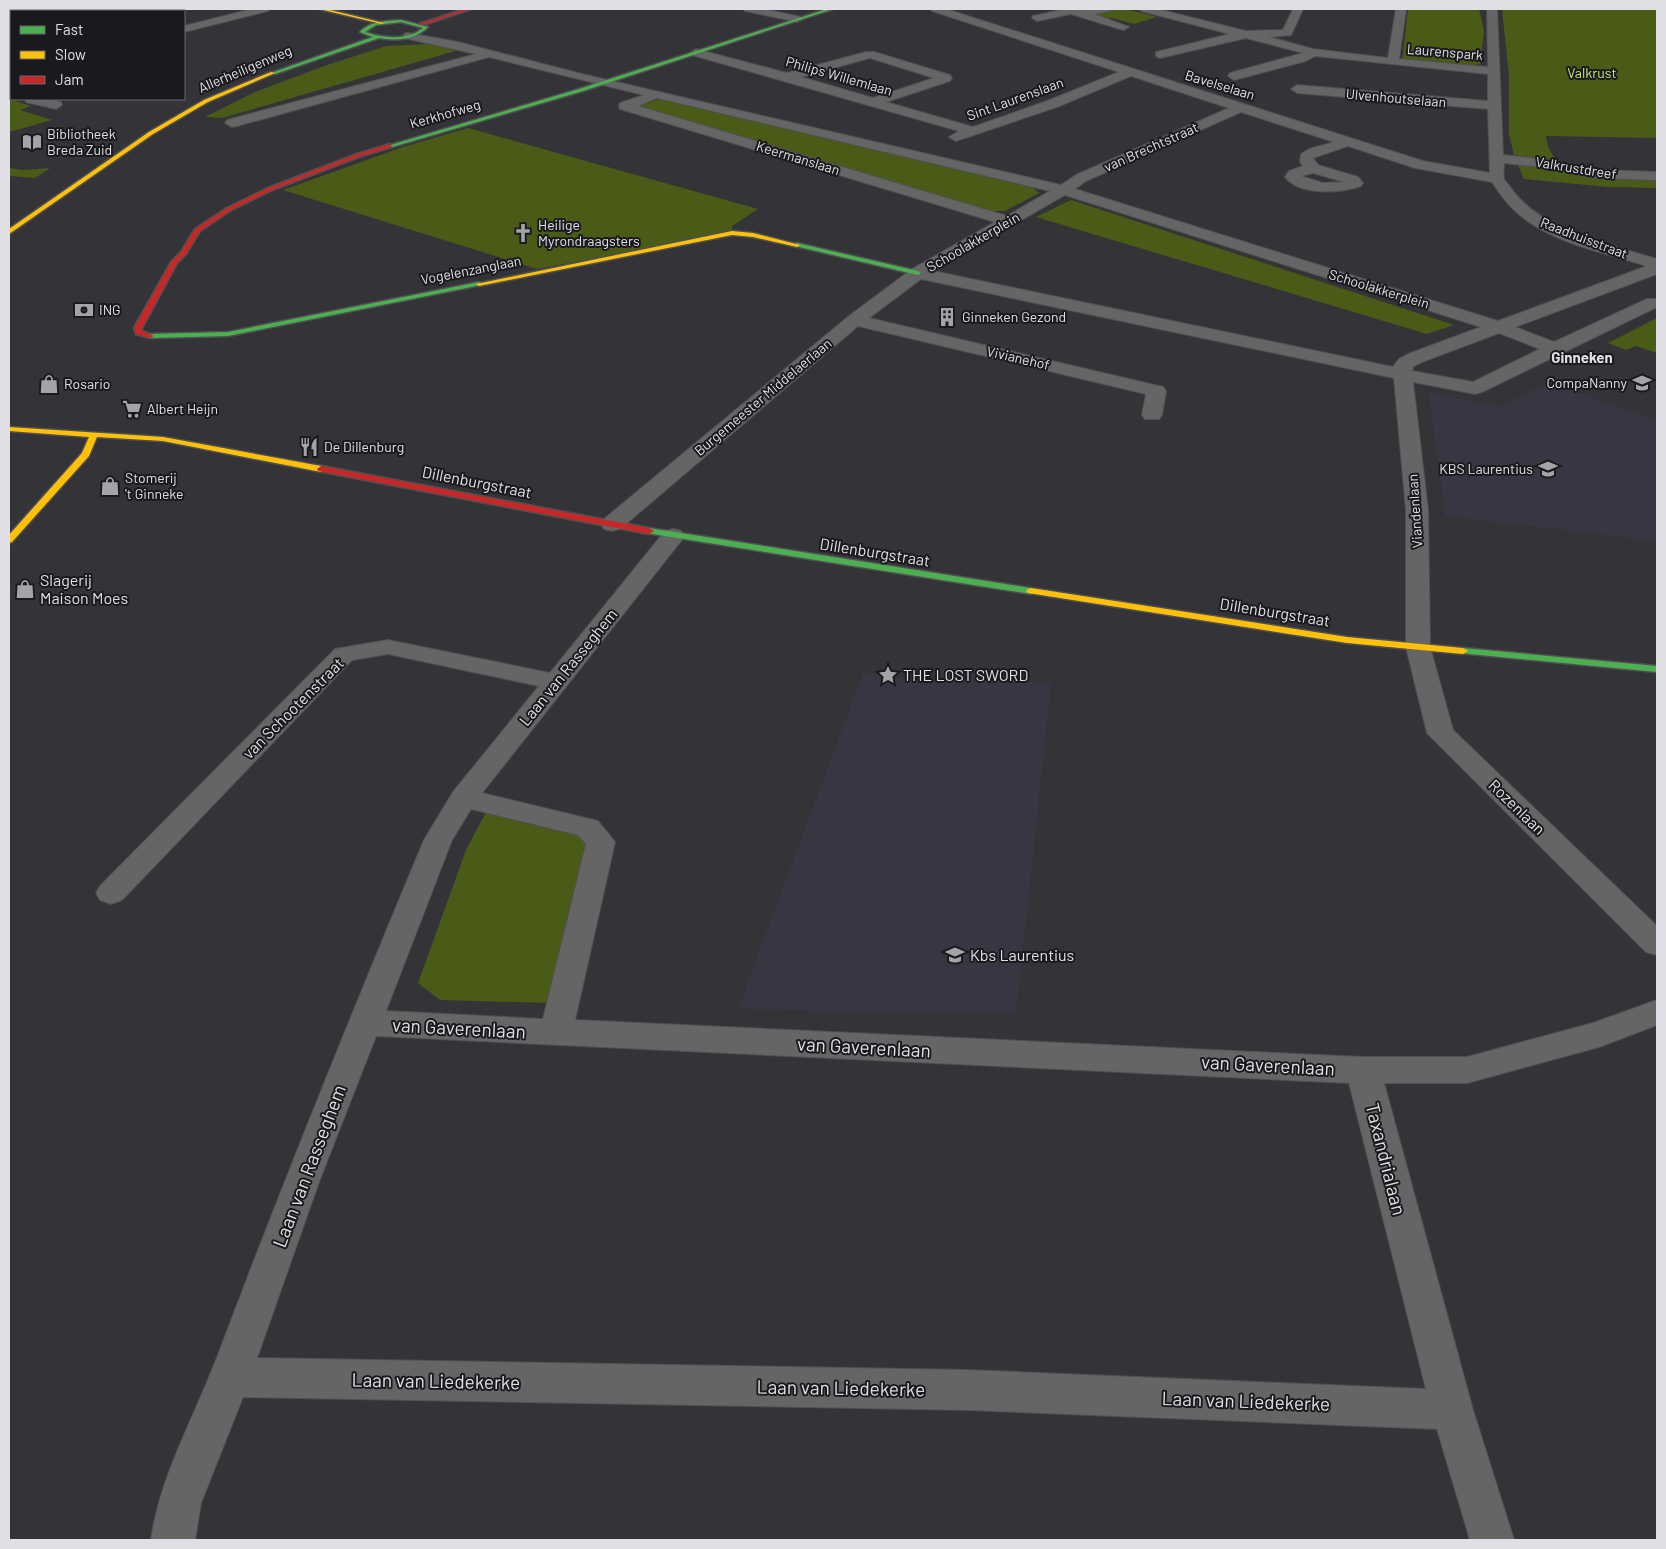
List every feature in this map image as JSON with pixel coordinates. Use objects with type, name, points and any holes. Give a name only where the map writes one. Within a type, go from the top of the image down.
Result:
[{"type":"street","points":[[185,29],[264,9]]},
{"type":"street","points":[[374,30],[452,9]]},
{"type":"street","points":[[374,30],[408,36],[421,28],[469,9]]},
{"type":"street","points":[[749,9],[797,20]]},
{"type":"street","name":"Kerkhofweg","points":[[145,335],[139,332],[138,328],[174,262],[184,253],[197,230],[229,210],[270,189],[359,155],[581,90],[830,9]]},
{"type":"street","name":"Bavelselaan","points":[[936,9],[1347,142],[1420,164],[1497,179]]},
{"type":"street","points":[[1037,18],[1071,12],[1083,13],[1106,9]]},
{"type":"street","name":"Laurenspark","points":[[1145,9],[1313,52],[1393,62],[1494,71]]},
{"type":"street","name":"Laurenspark","points":[[1160,54],[1241,35],[1287,33],[1298,9]]},
{"type":"street","name":"Laurenspark","points":[[1393,62],[1401,9]]},
{"type":"street","points":[[1492,9],[1497,179]]},
{"type":"street","points":[[1083,13],[1092,18],[1123,27]]},
{"type":"street","points":[[409,22],[421,28]]},
{"type":"street","name":"Keermanslaan","points":[[421,28],[485,46],[488,51]]},
{"type":"street","name":"Allerheiligenweg","points":[[49,190],[155,120],[194,100],[273,65],[374,30]]},
{"type":"street","name":"Allerheiligenweg","points":[[9,232],[156,130],[206,101],[374,30]]},
{"type":"street","name":"Keermanslaan","points":[[408,36],[488,51],[604,82],[911,152],[1063,190]]},
{"type":"street","points":[[232,123],[468,59],[488,51]]},
{"type":"street","name":"Laurenspark","points":[[1234,76],[1302,58],[1313,52]]},
{"type":"street","name":"Philips Willemlaan","points":[[696,53],[974,131]]},
{"type":"street","points":[[787,77],[870,54],[946,78],[873,102]]},
{"type":"street","points":[[468,59],[581,90]]},
{"type":"street","name":"Sint Laurenslaan","points":[[911,152],[1052,104],[1130,72]]},
{"type":"street","name":"Ulvenhoutselaan","points":[[1296,89],[1496,106]]},
{"type":"street","name":"Keermanslaan","points":[[660,94],[625,106],[1007,221]]},
{"type":"street","points":[[35,100],[56,105]]},
{"type":"street","name":"van Brechtstraat","points":[[1063,190],[1081,178],[1241,107]]},
{"type":"street","points":[[1312,168],[1307,162],[1306,157],[1314,152],[1347,142]]},
{"type":"street","name":"Valkrustdreef","points":[[1495,158],[1543,163],[1595,174],[1657,176]]},
{"type":"street","name":"Raadhuisstraat","points":[[1497,179],[1515,203],[1536,220],[1562,232],[1657,266]]},
{"type":"street","name":"Schoolakkerplein","points":[[918,273],[1063,190],[1496,326]]},
{"type":"street","name":"Vogelenzanglaan","points":[[145,335],[154,337],[228,334],[732,233],[753,234],[918,273]]},
{"type":"street","points":[[1653,304],[1555,348],[1475,388],[1402,375],[1402,368],[1406,363],[1415,358],[1657,266]]},
{"type":"street","name":"Schoolakkerplein","points":[[918,273],[1402,375]]},
{"type":"street","name":"Burgemeester Middelaerlaan","points":[[612,524],[855,320],[918,273]]},
{"type":"street","name":"Vivianehof","points":[[855,320],[1156,391],[1152,416]]},
{"type":"street","points":[[1496,326],[1555,348]]},
{"type":"street","name":"Viandenlaan","points":[[1402,375],[1417,510],[1418,647]]},
{"type":"street","points":[[9,430],[30,431]]},
{"type":"street","points":[[9,434],[30,431]]},
{"type":"street","name":"Dillenburgstraat","points":[[30,431],[163,439],[673,536],[1347,640],[1657,669]]},
{"type":"street","points":[[9,540],[86,454],[93,436]]},
{"type":"street","name":"Laan van Rasseghem","points":[[174,1540],[179,1503],[230,1377],[301,1182],[438,840],[463,798],[673,536]]},
{"type":"street","name":"van Schootenstraat","points":[[111,893],[344,654],[388,647],[556,682]]},
{"type":"street","name":"Rozenlaan","points":[[1418,647],[1440,733],[1657,944]]},
{"type":"street","points":[[463,798],[588,828],[601,842],[556,1033]]},
{"type":"street","points":[[1364,1070],[1467,1070],[1598,1034],[1657,1012]]},
{"type":"street","name":"van Gaverenlaan","points":[[364,1023],[1364,1070]]},
{"type":"street","name":"Taxandrialaan","points":[[1364,1070],[1452,1410],[1492,1540]]},
{"type":"street","name":"Laan van Liedekerke","points":[[230,1377],[966,1390],[1452,1410]]},
{"type":"shaded area","name":"KBS Laurentius","points":[[1549,382],[1657,421],[1657,541],[1445,516],[1429,392],[1499,407]]},
{"type":"shaded area","points":[[937,669],[1051,684],[1016,1014],[738,1009],[863,673],[934,682]]},
{"type":"green space","points":[[1113,9],[1127,9],[1157,17],[1134,24],[1112,18],[1102,20],[1095,18],[1093,13]]},
{"type":"green space","points":[[1408,9],[1479,9],[1484,31],[1480,64],[1472,66],[1402,61]]},
{"type":"green space","name":"Valkrust","points":[[1502,9],[1657,9],[1657,138],[1546,136],[1548,147],[1556,161],[1514,155],[1509,134],[1509,76]]},
{"type":"green space","points":[[428,44],[459,50],[222,118],[205,117],[253,93],[327,65],[386,46]]},
{"type":"green space","points":[[9,99],[31,106],[20,110],[52,120],[9,132]]},
{"type":"green space","points":[[660,99],[1032,187],[1039,193],[1005,211],[987,211],[639,108],[638,106]]},
{"type":"green space","points":[[468,128],[758,209],[732,226],[732,232],[537,269],[283,190],[403,147]]},
{"type":"green space","points":[[1517,163],[1603,178],[1657,179],[1657,188],[1608,187],[1524,179]]},
{"type":"green space","points":[[9,168],[23,170],[50,168],[35,178],[9,176]]},
{"type":"green space","points":[[1071,200],[1454,325],[1427,334],[1036,217]]},
{"type":"green space","points":[[1657,318],[1657,353],[1636,346],[1626,350],[1608,343]]},
{"type":"green space","points":[[486,812],[582,834],[592,843],[552,1003],[440,1000],[418,983],[466,850]]},
{"type":"traffic: fast","points":[[390,146],[581,90],[831,9]]},
{"type":"traffic: fast","points":[[401,21],[426,27],[421,32],[413,35],[396,38],[377,37],[362,32],[375,24],[401,21]]},
{"type":"traffic: fast","points":[[273,73],[378,37]]},
{"type":"traffic: fast","points":[[797,245],[918,273]]},
{"type":"traffic: fast","points":[[150,336],[228,334],[479,284]]},
{"type":"traffic: fast","points":[[649,531],[1031,591]]},
{"type":"traffic: fast","points":[[1463,651],[1657,669]]},
{"type":"traffic: slow","points":[[321,9],[382,23]]},
{"type":"traffic: slow","points":[[9,232],[151,133],[206,101],[273,73]]},
{"type":"traffic: slow","points":[[479,284],[732,233],[753,235],[797,245]]},
{"type":"traffic: slow","points":[[9,429],[163,439],[321,469]]},
{"type":"traffic: slow","points":[[9,540],[86,454],[93,436]]},
{"type":"traffic: slow","points":[[1031,591],[1347,640],[1463,651]]},
{"type":"traffic: jam","points":[[421,24],[469,9]]},
{"type":"traffic: jam","points":[[150,336],[139,332],[138,328],[174,262],[184,253],[197,230],[229,209],[270,189],[359,155],[390,146]]},
{"type":"traffic: jam","points":[[321,469],[649,531]]},
{"type":"place","name":"Bibliotheek Breda Zuid","points":[[32,142]]},
{"type":"place","name":"Heilige Myrondraagsters","points":[[523,233]]},
{"type":"place","name":"ING","points":[[84,310]]},
{"type":"place","name":"Ginneken Gezond","points":[[947,317]]},
{"type":"place","name":"CompaNanny","points":[[1642,383]]},
{"type":"place","name":"Rosario","points":[[49,384]]},
{"type":"place","name":"Albert Heijn","points":[[132,409]]},
{"type":"place","name":"De Dillenburg","points":[[309,447]]},
{"type":"place","name":"KBS Laurentius","points":[[1548,469]]},
{"type":"place","name":"Stomerij 't Ginneke","points":[[110,486]]},
{"type":"place","name":"Slagerij Maison Moes","points":[[25,589]]},
{"type":"place","name":"THE LOST SWORD","points":[[888,675]]},
{"type":"place","name":"Kbs Laurentius","points":[[955,955]]},
{"type":"district","name":"Ginneken","points":[[1582,358]]}]
